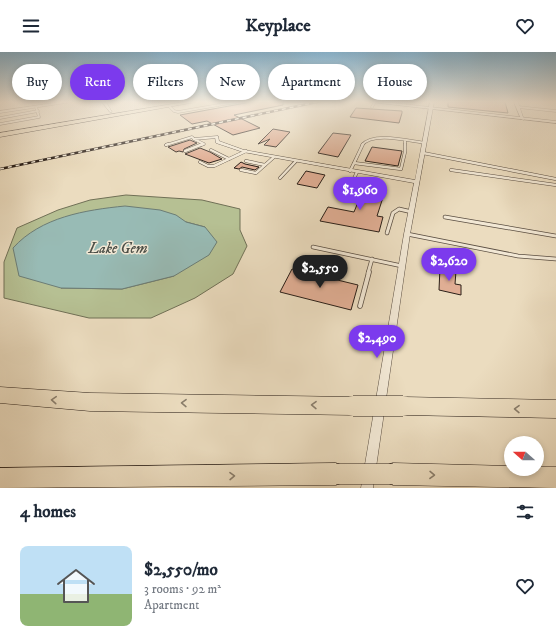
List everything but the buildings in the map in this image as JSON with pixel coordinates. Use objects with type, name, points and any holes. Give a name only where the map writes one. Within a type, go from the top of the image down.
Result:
[{"type":"highway","points":[[0,395],[90,402],[556,409]]},
{"type":"highway","points":[[0,473],[39,479]]},
{"type":"highway","points":[[0,479],[336,474],[556,478]]},
{"type":"main road","points":[[1,129],[42,122]]},
{"type":"main road","points":[[0,135],[71,122]]},
{"type":"street","points":[[367,488],[402,266],[429,122]]},
{"type":"street","points":[[217,137],[217,142],[246,151],[417,182]]},
{"type":"lane","points":[[1,129],[0,124],[10,122]]},
{"type":"lane","points":[[166,145],[192,137],[204,144],[185,151]]},
{"type":"lane","points":[[194,139],[217,137]]},
{"type":"lane","points":[[350,171],[366,142],[372,138],[425,144]]},
{"type":"lane","points":[[354,162],[401,169],[405,152],[405,141]]},
{"type":"lane","points":[[211,150],[229,159]]},
{"type":"lane","points":[[200,162],[208,166],[214,166],[246,151]]},
{"type":"lane","points":[[423,153],[556,179]]},
{"type":"lane","points":[[241,170],[256,173],[274,157]]},
{"type":"lane","points":[[246,161],[265,165]]},
{"type":"lane","points":[[280,178],[296,161]]},
{"type":"lane","points":[[451,170],[556,185]]},
{"type":"lane","points":[[349,189],[357,172]]},
{"type":"lane","points":[[536,176],[539,183]]},
{"type":"lane","points":[[386,233],[393,213],[399,209],[412,212]]},
{"type":"lane","points":[[445,216],[556,236]]},
{"type":"lane","points":[[408,234],[518,256],[556,259]]},
{"type":"lane","points":[[313,247],[402,266]]},
{"type":"lane","points":[[360,306],[372,259]]},
{"type":"green space","points":[[126,195],[202,200],[240,209],[240,230],[247,246],[233,274],[195,298],[151,318],[89,318],[4,298],[4,262],[17,228],[58,210],[90,200]],"holes":[[[186,222],[205,227],[174,276],[122,289],[61,288]]]},
{"type":"water","name":"Lake Gem","points":[[125,206],[160,210],[176,215],[186,222],[205,227],[217,242],[209,255],[174,276],[122,289],[61,288],[19,276],[13,248],[24,237],[50,222],[64,217],[95,210]]},
{"type":"railway","points":[[0,169],[221,122]]}]
